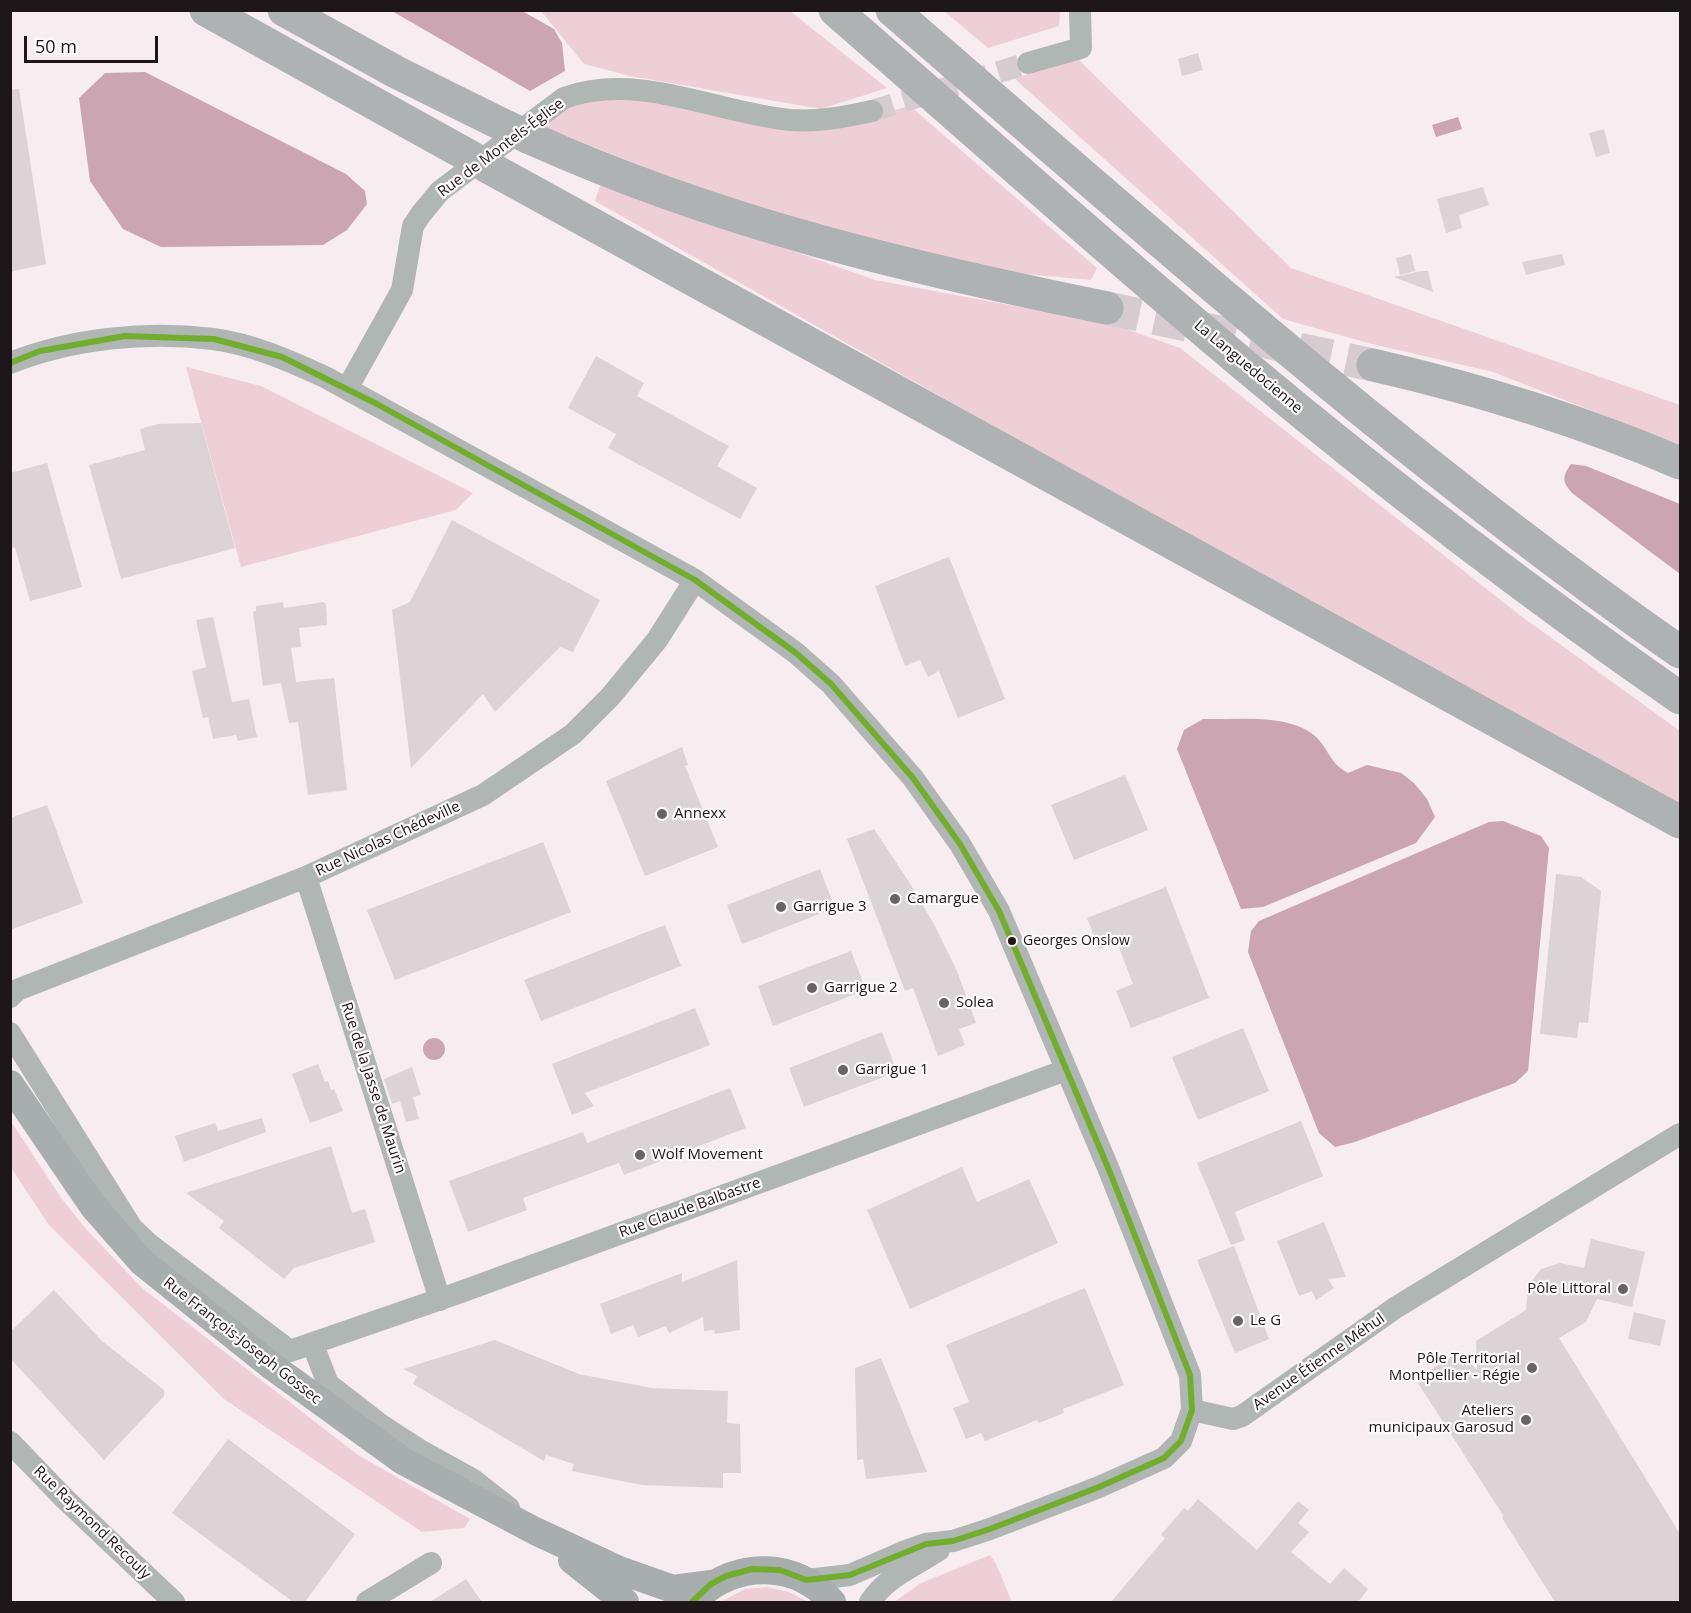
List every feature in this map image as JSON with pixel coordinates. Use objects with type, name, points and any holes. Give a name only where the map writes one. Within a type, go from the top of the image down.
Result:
[{"type":"highway","points":[[206,10],[1680,822]]},
{"type":"highway","points":[[284,10],[396,72],[519,132],[623,177],[784,233],[922,269],[1107,308]]},
{"type":"highway","name":"La Languedocienne","points":[[835,10],[1171,302],[1329,434],[1499,567],[1680,698]]},
{"type":"highway","points":[[892,10],[1322,380],[1469,498],[1680,652]]},
{"type":"highway","points":[[1373,365],[1431,379],[1540,411],[1680,463]]},
{"type":"main road","name":"Rue François-Joseph Gossec","points":[[10,1084],[74,1180],[113,1231],[178,1293],[273,1367],[404,1461],[534,1531],[619,1570],[673,1589],[702,1593],[726,1576],[752,1569],[780,1570],[806,1580]]},
{"type":"main road","name":"Rue François-Joseph Gossec","points":[[534,1531],[625,1602]]},
{"type":"main road","points":[[806,1580],[832,1602]]},
{"type":"street","points":[[1028,63],[1081,48],[1080,10]]},
{"type":"street","name":"Rue de Montels-Église","points":[[347,389],[402,290],[414,226],[421,214],[440,191],[564,98],[581,92],[633,89],[788,120],[824,122],[872,111]]},
{"type":"street","points":[[10,363],[39,351],[125,336],[214,339],[282,357],[347,389],[695,580],[796,653],[831,684],[914,777],[960,844],[999,911],[1113,1179],[1190,1375],[1192,1410],[1180,1440],[1164,1458],[1099,1487],[953,1541],[898,1573],[877,1591],[870,1602]]},
{"type":"street","name":"Rue Nicolas Chédeville","points":[[10,997],[17,990],[306,877],[483,795],[573,734],[631,675],[695,580]]},
{"type":"street","name":"Rue de la Jasse de Maurin","points":[[306,877],[440,1300]]},
{"type":"street","name":"Rue François-Joseph Gossec","points":[[10,1033],[132,1228],[149,1244],[290,1352],[313,1345],[328,1384],[418,1449],[494,1494],[534,1531]]},
{"type":"street","name":"Rue Claude Balbastre","points":[[313,1345],[1066,1070]]},
{"type":"street","name":"Avenue Étienne Méhul","points":[[1192,1410],[1233,1419],[1242,1416],[1395,1308],[1680,1134]]},
{"type":"street","name":"Rue Raymond Recouly","points":[[10,1442],[65,1499],[174,1602]]},
{"type":"street","points":[[806,1580],[850,1575],[926,1544],[953,1541]]},
{"type":"street","points":[[367,1602],[431,1563]]},
{"type":"shaded area","points":[[392,11],[522,11],[554,29],[562,43],[565,71],[530,91]]},
{"type":"shaded area","points":[[541,11],[790,11],[887,88],[821,109],[630,76],[584,64]]},
{"type":"shaded area","points":[[944,11],[1060,11],[1059,26],[988,48]]},
{"type":"shaded area","points":[[1076,57],[1291,268],[1680,405],[1680,445],[1493,372],[1368,343],[1283,319],[1015,79]]},
{"type":"shaded area","points":[[145,72],[346,174],[365,191],[367,204],[347,230],[323,245],[161,247],[123,229],[90,181],[79,98],[105,73]]},
{"type":"shaded area","points":[[609,95],[810,131],[910,106],[1097,268],[1091,280],[980,270],[725,200],[542,126],[559,110]]},
{"type":"shaded area","points":[[1458,117],[1462,129],[1436,137],[1432,125]]},
{"type":"shaded area","points":[[601,183],[875,280],[1112,324],[1180,348],[1521,616],[1680,731],[1680,804],[1154,517],[595,201]]},
{"type":"shaded area","points":[[186,367],[261,386],[473,493],[456,510],[241,567]]},
{"type":"shaded area","points":[[1571,464],[1586,466],[1680,504],[1680,574],[1572,493],[1564,479]]},
{"type":"shaded area","points":[[1203,719],[1262,719],[1291,724],[1304,729],[1315,736],[1333,761],[1348,773],[1367,765],[1401,773],[1414,783],[1427,799],[1435,817],[1416,843],[1263,907],[1241,909],[1177,749],[1184,730]]},
{"type":"shaded area","points":[[1503,821],[1541,836],[1549,848],[1528,1071],[1515,1083],[1355,1142],[1335,1147],[1319,1133],[1248,952],[1251,931],[1259,921],[1489,822]]},
{"type":"shaded area","points":[[434,1038],[444,1045],[445,1049],[438,1059],[434,1060],[424,1053],[423,1049],[430,1039]]},
{"type":"shaded area","points":[[10,1120],[62,1199],[86,1229],[142,1288],[358,1455],[470,1519],[464,1528],[422,1532],[224,1399],[49,1225],[11,1168]]},
{"type":"shaded area","points":[[990,1555],[1012,1602],[894,1602],[921,1583]]},
{"type":"shaded area","points":[[767,1587],[789,1592],[808,1602],[721,1602],[745,1589]]},
{"type":"building","points":[[1198,53],[1203,70],[1182,76],[1178,59]]},
{"type":"building","points":[[19,89],[46,264],[10,272],[10,90]]},
{"type":"building","points":[[1604,129],[1610,153],[1596,157],[1589,133]]},
{"type":"building","points":[[1483,187],[1489,205],[1459,215],[1462,228],[1446,233],[1437,199]]},
{"type":"building","points":[[1411,254],[1415,271],[1400,275],[1396,258]]},
{"type":"building","points":[[1562,254],[1565,265],[1526,275],[1522,262]]},
{"type":"building","points":[[1428,271],[1433,292],[1394,277]]},
{"type":"building","points":[[596,356],[644,383],[637,396],[729,446],[717,466],[757,488],[740,519],[608,448],[616,434],[568,408]]},
{"type":"building","points":[[201,423],[235,548],[121,579],[89,465],[145,450],[140,429],[158,424]]},
{"type":"building","points":[[47,463],[82,587],[30,601],[15,547],[10,549],[10,473]]},
{"type":"building","points":[[452,520],[600,600],[573,652],[560,647],[495,712],[483,694],[411,768],[392,610],[410,602]]},
{"type":"building","points":[[949,557],[1005,699],[958,718],[939,671],[928,677],[920,660],[905,666],[875,586]]},
{"type":"building","points":[[283,602],[284,608],[324,602],[326,605],[327,625],[299,628],[301,647],[291,648],[296,682],[334,678],[347,790],[308,795],[298,722],[289,723],[281,683],[263,686],[253,612],[256,611],[256,606]]},
{"type":"building","points":[[213,617],[232,702],[249,699],[257,737],[238,741],[236,735],[213,739],[208,717],[203,718],[192,671],[206,667],[196,620]]},
{"type":"building","name":"Annexx","points":[[682,747],[688,765],[685,766],[718,847],[645,876],[606,781]]},
{"type":"building","points":[[1125,775],[1148,830],[1074,860],[1051,805]]},
{"type":"building","points":[[47,805],[83,903],[10,930],[10,818]]},
{"type":"building","name":"Camargue","points":[[874,829],[935,926],[957,971],[976,1023],[959,1029],[965,1045],[938,1056],[913,988],[905,991],[847,839]]},
{"type":"building","points":[[543,842],[571,912],[395,980],[367,910]]},
{"type":"building","name":"Garrigue 3","points":[[820,869],[835,908],[742,944],[727,905]]},
{"type":"building","points":[[1556,874],[1581,877],[1601,891],[1588,1023],[1579,1022],[1577,1038],[1540,1034]]},
{"type":"building","points":[[1166,887],[1209,998],[1131,1028],[1116,991],[1133,984],[1117,942],[1099,949],[1087,918]]},
{"type":"building","points":[[665,925],[681,966],[541,1021],[524,980]]},
{"type":"building","name":"Garrigue 2","points":[[851,951],[866,990],[773,1026],[758,986]]},
{"type":"building","points":[[695,1008],[710,1045],[585,1093],[594,1106],[572,1115],[552,1064]]},
{"type":"building","points":[[1243,1028],[1269,1091],[1198,1120],[1172,1057]]},
{"type":"building","name":"Garrigue 1","points":[[882,1032],[897,1072],[804,1107],[789,1068]]},
{"type":"building","points":[[318,1064],[325,1082],[328,1081],[331,1090],[334,1089],[343,1111],[310,1123],[292,1074]]},
{"type":"building","points":[[412,1067],[421,1095],[413,1097],[419,1119],[406,1122],[400,1101],[392,1104],[384,1079]]},
{"type":"building","points":[[730,1088],[746,1128],[624,1175],[619,1163],[523,1198],[527,1210],[468,1232],[449,1181],[583,1132],[587,1143]]},
{"type":"building","points":[[262,1118],[266,1132],[184,1162],[175,1136],[215,1123],[218,1131]]},
{"type":"building","points":[[1301,1121],[1323,1176],[1235,1212],[1245,1240],[1231,1245],[1197,1163]]},
{"type":"building","points":[[331,1146],[352,1213],[365,1209],[375,1242],[294,1268],[284,1279],[219,1228],[224,1221],[186,1193]]},
{"type":"building","points":[[962,1167],[977,1202],[1029,1179],[1058,1243],[910,1309],[867,1210]]},
{"type":"building","points":[[1324,1222],[1346,1277],[1328,1279],[1334,1288],[1316,1300],[1312,1291],[1299,1296],[1277,1241]]},
{"type":"building","name":"Ateliers municipaux Garosud","points":[[1591,1239],[1645,1252],[1632,1307],[1597,1299],[1586,1322],[1559,1338],[1680,1534],[1680,1602],[1555,1602],[1502,1518],[1503,1515],[1416,1380],[1459,1351],[1477,1370],[1476,1341],[1526,1310],[1528,1286],[1541,1269],[1560,1263],[1584,1268]]},
{"type":"building","points":[[1234,1246],[1269,1339],[1235,1353],[1197,1260]]},
{"type":"building","points":[[737,1260],[740,1330],[715,1334],[714,1330],[704,1331],[703,1317],[669,1333],[666,1326],[638,1337],[633,1325],[611,1334],[600,1304],[682,1273],[682,1282]]},
{"type":"building","points":[[1085,1288],[1124,1385],[1063,1409],[1064,1413],[1039,1423],[1037,1420],[985,1441],[981,1433],[966,1439],[953,1408],[969,1402],[946,1345]]},
{"type":"building","points":[[54,1290],[102,1341],[164,1390],[164,1396],[104,1460],[10,1358],[10,1332]]},
{"type":"building","points":[[1634,1312],[1666,1320],[1660,1346],[1628,1339]]},
{"type":"building","points":[[495,1340],[579,1374],[651,1388],[728,1391],[727,1423],[740,1424],[741,1473],[723,1473],[723,1488],[642,1485],[572,1471],[574,1464],[546,1455],[544,1461],[413,1384],[417,1376],[403,1369]]},
{"type":"building","points":[[881,1358],[927,1472],[866,1479],[863,1459],[857,1460],[855,1368]]},
{"type":"building","points":[[228,1439],[355,1534],[305,1602],[293,1602],[172,1513]]},
{"type":"building","points":[[1198,1499],[1257,1550],[1298,1501],[1309,1510],[1298,1523],[1309,1532],[1291,1552],[1330,1584],[1344,1568],[1368,1589],[1358,1602],[1111,1602],[1165,1538],[1161,1535],[1184,1508],[1188,1511]]},
{"type":"building","points":[[466,1579],[482,1602],[430,1602]]},
{"type":"tunnel","points":[[872,111],[1028,63]]},
{"type":"tunnel","points":[[1107,308],[1373,365]]},
{"type":"transit line","points":[[10,363],[40,351],[125,336],[214,339],[282,357],[377,404],[695,580],[796,653],[831,684],[913,778],[960,844],[999,911],[1109,1170],[1190,1375],[1192,1410],[1181,1441],[1164,1458],[1099,1487],[990,1529],[953,1541],[926,1544],[850,1575],[806,1580],[780,1570],[752,1569],[726,1576],[711,1584],[692,1602]]},
{"type":"place","name":"Annexx","points":[[662,814]]},
{"type":"place","name":"Camargue","points":[[895,899]]},
{"type":"place","name":"Garrigue 3","points":[[781,907]]},
{"type":"place","name":"Georges Onslow","points":[[1012,941]]},
{"type":"place","name":"Garrigue 2","points":[[812,988]]},
{"type":"place","name":"Solea","points":[[944,1003]]},
{"type":"place","name":"Garrigue 1","points":[[843,1070]]},
{"type":"place","name":"Wolf Movement","points":[[640,1155]]},
{"type":"place","name":"Pôle Littoral","points":[[1623,1289]]},
{"type":"place","name":"Le G","points":[[1238,1321]]},
{"type":"place","name":"Pôle Territorial Montpellier - Régie","points":[[1532,1368]]},
{"type":"place","name":"Ateliers municipaux Garosud","points":[[1526,1420]]}]
